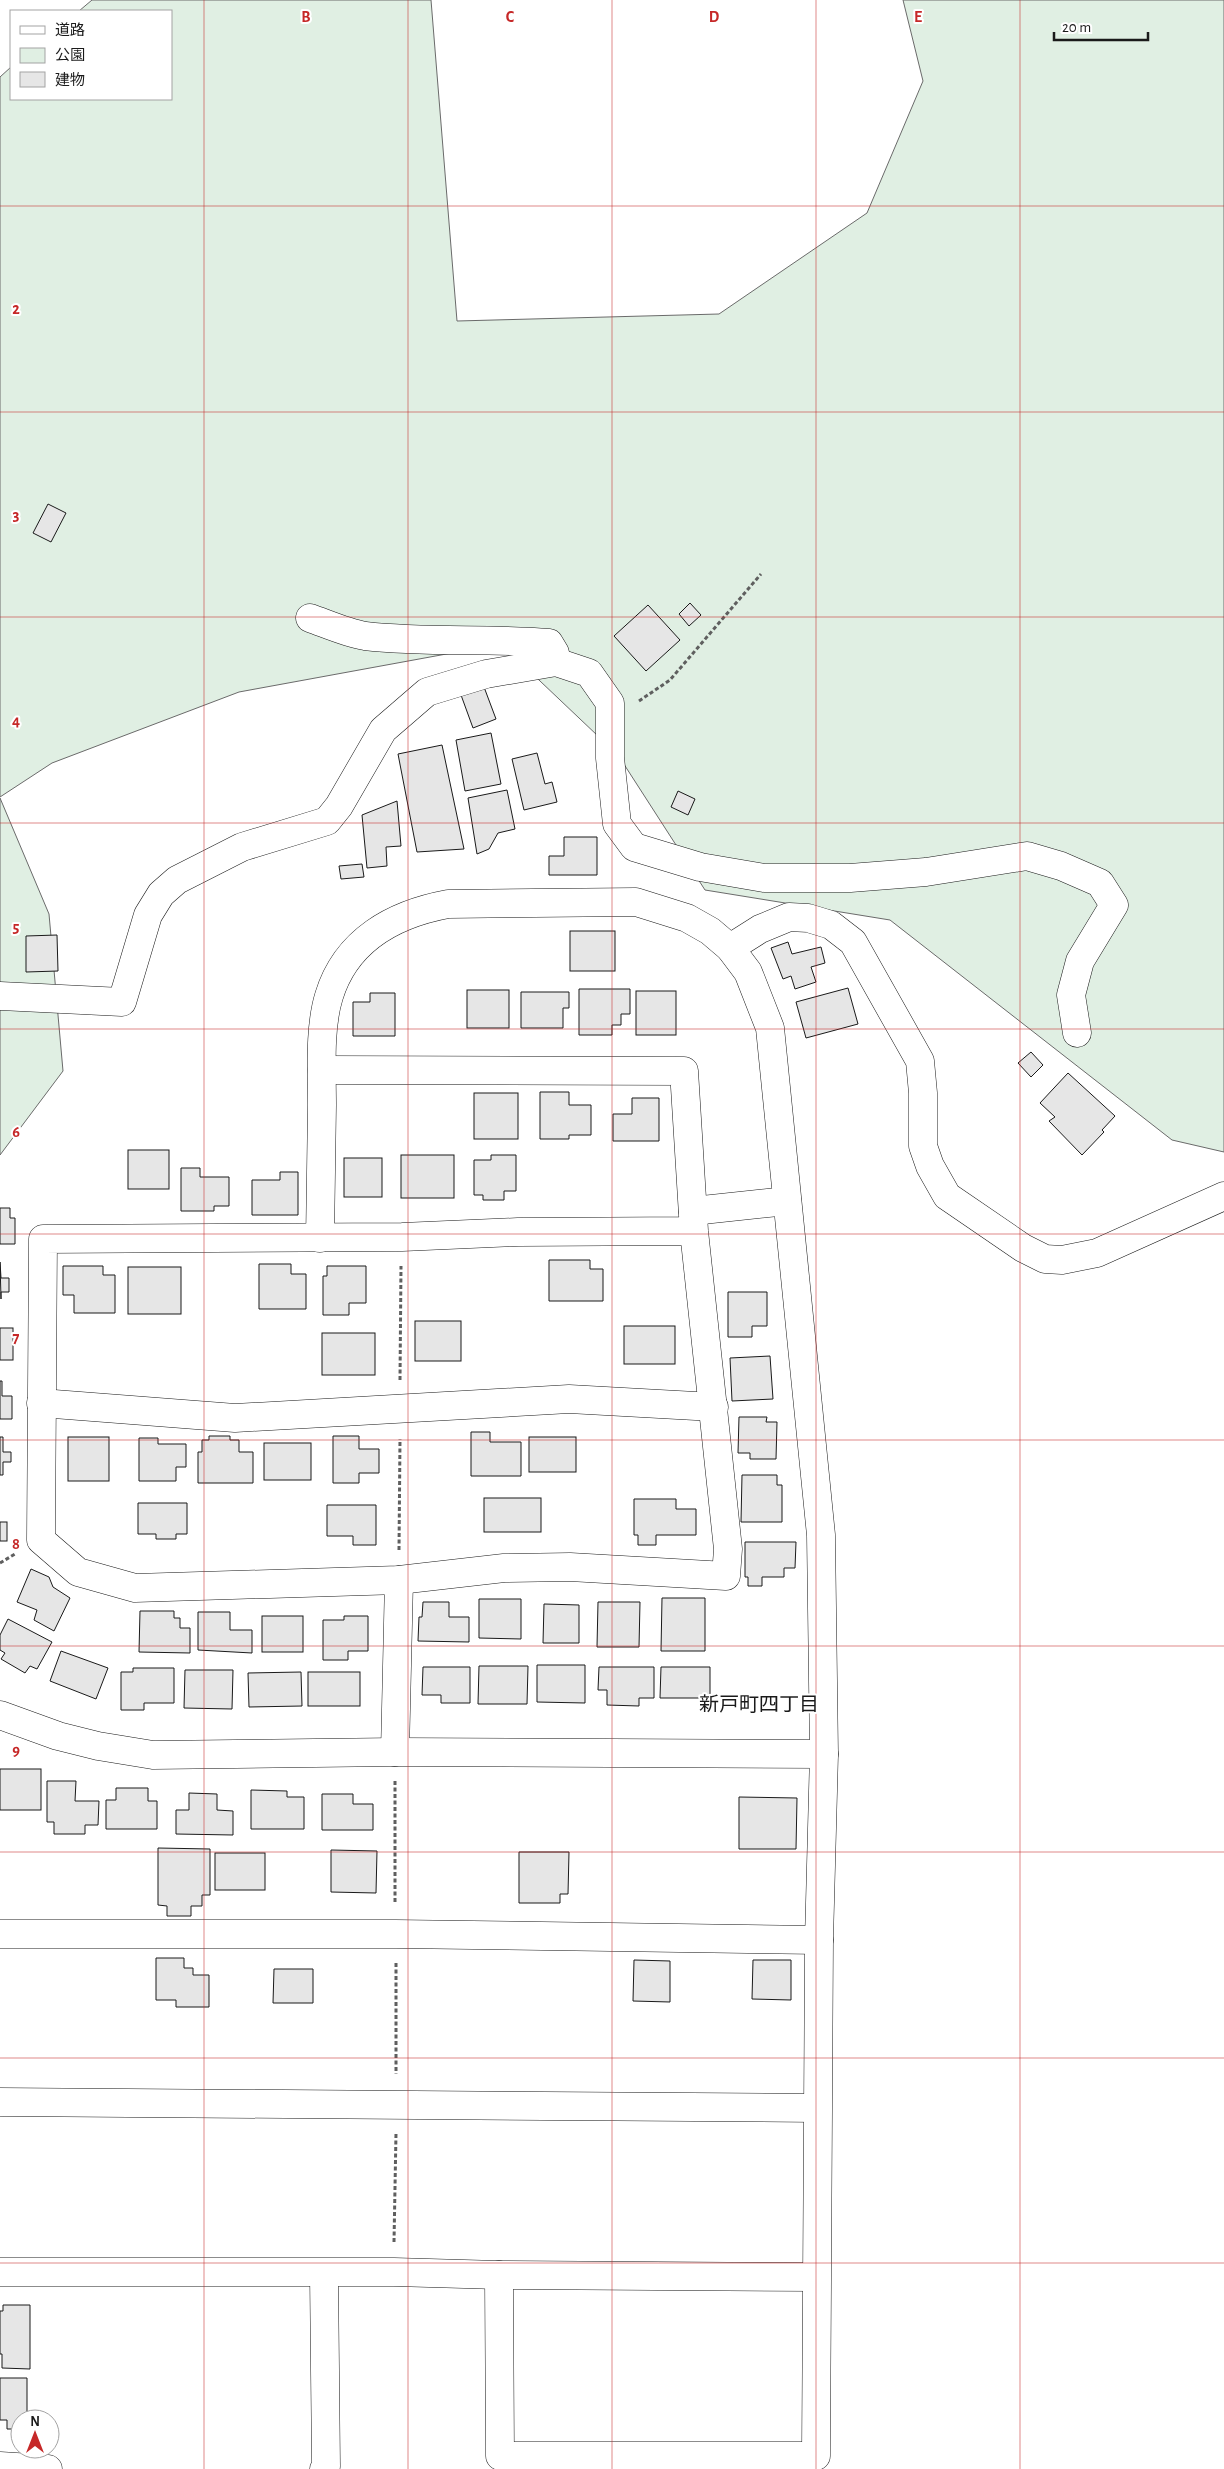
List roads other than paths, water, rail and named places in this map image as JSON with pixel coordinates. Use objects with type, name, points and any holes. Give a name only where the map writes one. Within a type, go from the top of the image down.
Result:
[{"type":"street","points":[[310,618],[363,636],[454,641],[504,640],[548,643],[555,653],[556,662]]},
{"type":"street","points":[[0,996],[122,1002],[148,915],[160,894],[177,880],[242,846],[327,821],[339,806],[383,730],[427,692],[486,674],[556,662],[589,674],[610,703],[610,758],[617,824],[634,847],[700,867],[764,878],[850,878],[907,874],[1027,856],[1061,866],[1100,883],[1114,905],[1080,961],[1071,995],[1077,1033]]},
{"type":"street","points":[[320,1238],[322,1070],[325,1016],[329,996],[336,978],[364,941],[382,926],[425,908],[448,904],[636,902],[687,918],[710,931],[730,948],[748,972],[770,1028],[821,1535],[824,1754],[817,2108],[816,2456],[500,2456],[499,2275]]},
{"type":"street","points":[[730,948],[760,929],[789,917],[808,918],[832,925],[853,942],[920,1061],[923,1093],[923,1146],[930,1166],[947,1196],[1023,1248],[1045,1259],[1062,1260],[1097,1253],[1224,1196]]},
{"type":"street","points":[[322,1070],[684,1070],[694,1221],[728,1549],[726,1576],[570,1567],[504,1568],[399,1580],[136,1588],[78,1572],[41,1540],[43,1239],[402,1237],[518,1232],[694,1221],[787,1201]]},
{"type":"street","points":[[41,1403],[235,1418],[569,1399],[714,1407]]},
{"type":"street","points":[[395,1752],[399,1580]]},
{"type":"street","points":[[0,1715],[58,1736],[98,1746],[153,1755],[395,1752],[824,1754]]},
{"type":"street","points":[[0,1934],[396,1934],[819,1940]]},
{"type":"street","points":[[0,2102],[817,2108]]},
{"type":"street","points":[[0,2272],[324,2274],[394,2272],[499,2275],[816,2277]]},
{"type":"street","points":[[324,2274],[326,2466],[324,2469]]},
{"type":"street","points":[[0,2466],[48,2469]]},
{"type":"district","name":"新戸町四丁目","points":[[759,1704]]}]
